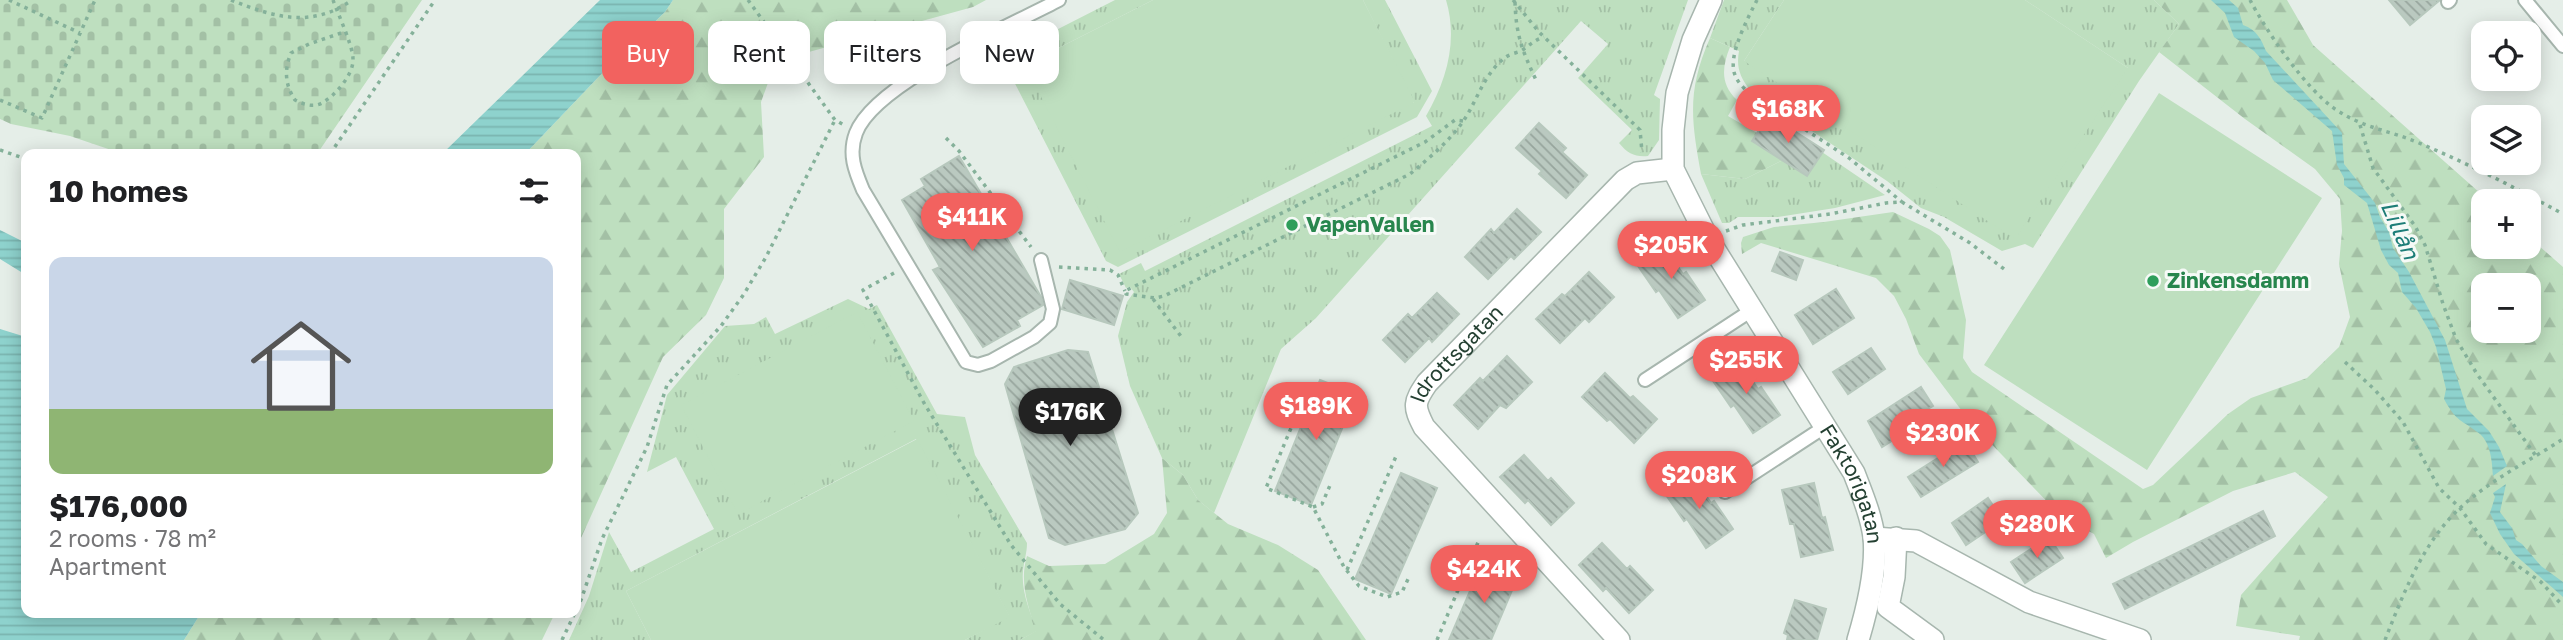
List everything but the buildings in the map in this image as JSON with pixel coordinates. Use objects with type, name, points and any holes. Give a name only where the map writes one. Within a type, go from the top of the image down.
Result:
[{"type":"street","name":"Faktorigatan","points":[[1711,0],[1687,58],[1677,93],[1673,169],[1708,239],[1854,473],[1874,538],[1871,580],[1858,640]]},
{"type":"street","name":"Idrottsgatan","points":[[1619,640],[1424,427],[1416,412],[1417,398],[1427,383],[1625,180],[1644,172],[1673,169]]},
{"type":"street","points":[[1874,538],[1916,541],[2029,602],[2140,640]]},
{"type":"street","points":[[1896,538],[1894,577],[1888,607],[1933,640]]},
{"type":"lane","points":[[1041,260],[1053,309],[1050,323],[1034,337],[991,361],[978,365],[966,362],[863,190],[853,167],[852,150],[857,132],[870,113],[909,78],[1059,0]]},
{"type":"lane","points":[[2525,0],[2563,46]]},
{"type":"lane","points":[[1646,380],[1752,310]]},
{"type":"lane","points":[[1725,492],[1826,426]]},
{"type":"path","points":[[9,0],[80,34]]},
{"type":"path","points":[[0,100],[42,118],[95,0]]},
{"type":"path","points":[[231,0],[284,17],[299,18],[337,10],[352,0]]},
{"type":"path","points":[[333,0],[354,61],[345,80],[321,104],[312,106],[295,100],[287,83],[286,67],[291,53],[344,32]]},
{"type":"path","points":[[333,149],[435,0]]},
{"type":"path","points":[[1757,0],[1732,59],[1734,74],[1740,84],[1749,93],[1849,158],[1902,202],[1970,243],[2004,269]]},
{"type":"path","points":[[2250,0],[2280,47],[2332,107],[2360,124],[2426,146],[2563,214]]},
{"type":"path","points":[[1514,1],[1544,37],[1640,130],[1644,172]]},
{"type":"path","points":[[1514,1],[1516,29],[1536,80]]},
{"type":"path","points":[[581,600],[602,539],[647,447],[667,385],[721,326],[744,295],[835,120],[749,2]]},
{"type":"path","points":[[946,138],[959,151],[1041,260],[1062,267],[1110,270],[1118,275],[1126,294],[1151,298],[1164,296],[1410,174],[1463,121],[1492,71],[1506,58],[1534,40],[1544,37]]},
{"type":"path","points":[[1125,291],[1425,142],[1455,120],[1463,121]]},
{"type":"path","points":[[2360,124],[2373,169],[2426,245],[2456,339],[2477,374],[2536,456]]},
{"type":"path","points":[[0,150],[21,157]]},
{"type":"path","points":[[1708,239],[1744,225],[1902,202]]},
{"type":"path","points":[[909,265],[863,290],[924,403],[1012,545],[1060,604],[1104,640]]},
{"type":"path","points":[[1151,298],[1183,339]]},
{"type":"path","points":[[2345,362],[2375,390],[2403,422],[2439,488],[2460,508],[2486,544],[2541,582],[2563,606]]},
{"type":"path","points":[[1304,397],[1266,488],[1313,507],[1347,570],[1359,586],[1387,597],[1402,592],[1409,577]]},
{"type":"path","points":[[2385,640],[2418,565],[2433,540],[2460,508],[2563,439]]},
{"type":"path","points":[[1347,570],[1397,454]]},
{"type":"path","points":[[1313,507],[1322,504],[1331,483]]},
{"type":"path","points":[[1437,640],[1479,540]]},
{"type":"path","points":[[562,640],[572,618]]},
{"type":"green space","points":[[0,0],[422,0],[320,149],[108,149],[70,136],[11,124],[0,119]]},
{"type":"green space","points":[[673,0],[986,0],[973,7],[922,21],[824,21],[824,48],[810,52],[810,21],[708,21],[708,84],[768,84],[761,102],[764,157],[724,209],[724,278],[706,315],[663,357],[581,538],[581,149],[530,149],[602,73],[602,84],[694,84],[694,21],[656,21]]},
{"type":"green space","points":[[1115,0],[1153,0],[1059,48],[1059,29]]},
{"type":"green space","points":[[1153,0],[1363,0],[1415,102],[1120,252],[1035,84],[1059,84],[1059,48]]},
{"type":"green space","points":[[1363,0],[1385,0],[1432,91],[1417,117],[1118,267],[1106,261],[1015,84],[1059,84],[1059,68],[1414,103]]},
{"type":"green space","points":[[1446,0],[1688,0],[1654,95],[1660,99],[1659,140],[1648,156],[1632,154],[1619,143],[1632,130],[1578,78],[1608,44],[1581,21],[1316,318],[1281,349],[1214,513],[1198,500],[1183,475],[1162,458],[1130,386],[1118,336],[1127,302],[1134,292],[1130,287],[1126,288],[1119,274],[1141,263],[1145,271],[1432,126],[1426,116],[1445,74],[1450,45],[1451,30]]},
{"type":"green space","points":[[1724,0],[1784,0],[1744,61],[2128,68],[2025,0],[2154,0],[2179,24],[2139,81],[2033,248],[2025,244],[2002,251],[1944,217],[1921,208],[1887,181],[1750,90],[1740,72],[1739,51],[1710,38]]},
{"type":"green space","points":[[1784,0],[2025,0],[2128,68],[2015,239],[1744,61]]},
{"type":"green space","points":[[2154,0],[2287,0],[2313,45],[2475,189],[2471,189],[2471,259],[2541,259],[2541,248],[2563,267],[2563,640],[2299,640],[2300,636],[2236,626],[2241,595],[2328,497],[2295,472],[2233,491],[2106,558],[2094,534],[2061,516],[1971,423],[1919,354],[1894,296],[1876,278],[1761,243],[1742,254],[1743,237],[1774,227],[1893,212],[1929,229],[1940,236],[1950,250],[1966,320],[1963,358],[1972,372],[2143,489],[2153,485],[2228,414],[2251,398],[2307,378],[2339,347],[2350,317],[2339,264],[2342,231],[2340,199],[2315,169],[2159,52],[2179,24]]},
{"type":"green space","points":[[1710,38],[1730,47],[1724,75],[1731,94],[1737,100],[1728,116],[1757,133],[1783,160],[1745,179],[1701,174],[1693,105],[1697,74]]},
{"type":"green space","name":"Zinkensdamm","points":[[2159,93],[2322,198],[2147,470],[1984,365]]},
{"type":"green space","points":[[1822,152],[1885,195],[1835,208],[1778,217],[1738,217],[1729,223],[1722,223],[1701,174],[1745,179],[1783,160]]},
{"type":"green space","points":[[848,299],[869,309],[877,305],[937,414],[965,417],[975,455],[1027,543],[1023,586],[1037,631],[1020,640],[965,640],[1009,616],[916,439],[626,591],[651,640],[569,640],[581,618],[609,532],[631,572],[714,529],[676,457],[647,472],[667,395],[725,326],[754,324],[766,317],[775,334]]},
{"type":"green space","points":[[857,312],[914,421],[738,514],[681,405]]},
{"type":"green space","points":[[917,439],[1010,617],[965,640],[651,640],[626,591]]},
{"type":"green space","points":[[1162,458],[1183,475],[1198,500],[1228,524],[1278,545],[1318,570],[1366,640],[1020,640],[1036,631],[1024,585],[1027,556],[1049,566],[1105,564],[1154,534],[1167,513]]},
{"type":"green space","points":[[198,618],[553,618],[542,640],[184,640]]},
{"type":"water","points":[[600,0],[673,0],[656,21],[602,21],[602,73],[530,149],[447,149]]},
{"type":"water","points":[[2211,0],[2229,0],[2238,8],[2243,25],[2255,32],[2266,51],[2342,133],[2344,164],[2375,203],[2389,232],[2393,248],[2409,272],[2445,340],[2467,409],[2489,431],[2499,447],[2507,466],[2493,476],[2490,453],[2484,438],[2456,417],[2444,399],[2446,389],[2436,347],[2416,308],[2402,292],[2398,273],[2389,265],[2381,250],[2367,203],[2344,185],[2344,178],[2337,165],[2332,131],[2273,80],[2265,63],[2254,51],[2234,37],[2225,13]]},
{"type":"water","points":[[0,230],[21,240],[21,272],[0,259]]},
{"type":"water","points":[[0,329],[21,335],[21,618],[198,618],[184,640],[0,640]]},
{"type":"water","points":[[2506,484],[2500,512],[2512,528],[2516,540],[2541,566],[2563,582],[2563,597],[2514,554],[2500,534],[2490,513],[2495,497],[2493,493]]},
{"type":"place","name":"VapenVallen","points":[[1292,225]]},
{"type":"place","name":"Zinkensdamm","points":[[2153,281]]},
{"type":"water label","name":"Lillån","points":[[2400,230]]}]
